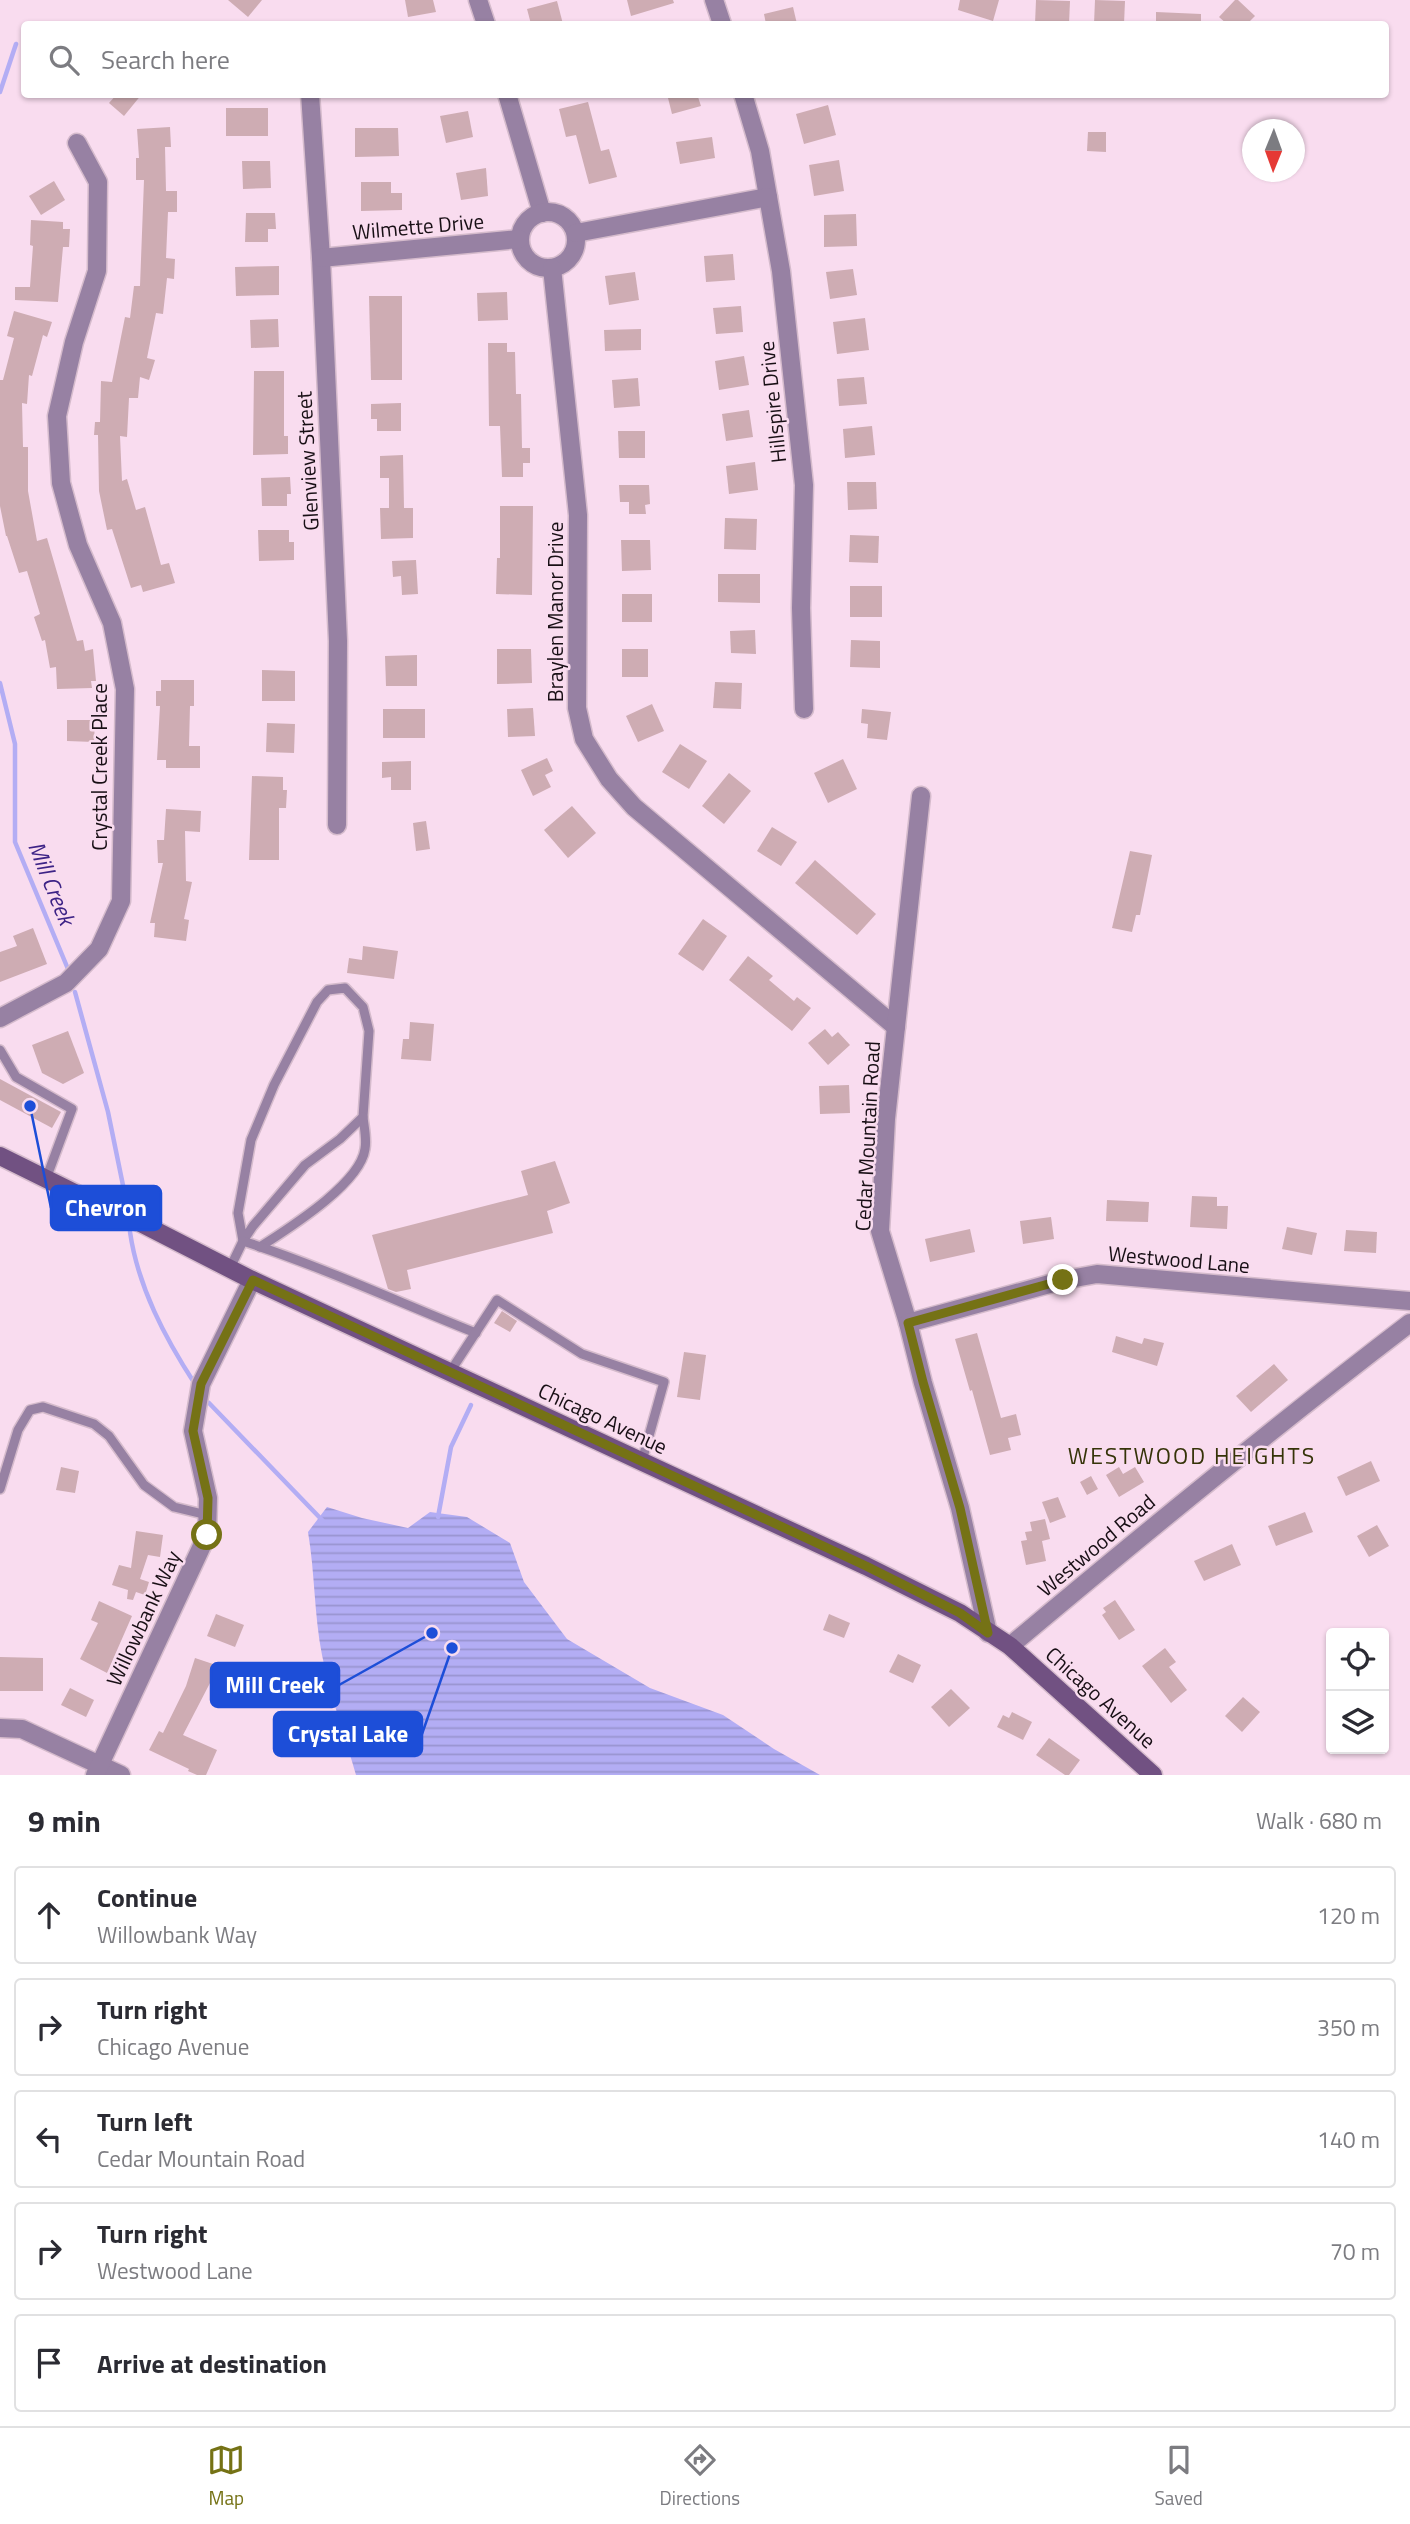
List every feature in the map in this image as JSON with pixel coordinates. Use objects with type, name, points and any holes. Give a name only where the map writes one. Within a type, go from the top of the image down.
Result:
[{"type":"street","points":[[478,0],[485,21]]},
{"type":"street","points":[[714,0],[721,21]]},
{"type":"street","name":"Glenview Street","points":[[310,98],[321,258],[338,641],[337,825]]},
{"type":"street","points":[[508,98],[542,212]]},
{"type":"street","name":"Hillspire Drive","points":[[744,98],[760,150],[781,271],[804,485],[801,608],[804,709]]},
{"type":"street","name":"Crystal Creek Place","points":[[0,1018],[66,983],[99,949],[121,901],[125,689],[112,623],[78,545],[61,483],[57,416],[74,342],[97,271],[98,182],[78,142]]},
{"type":"street","points":[[576,233],[768,197]]},
{"type":"street","points":[[542,212],[551,212],[566,219],[576,233],[576,243],[569,260],[552,268],[544,268],[529,261],[520,247],[519,239],[526,222],[542,212]]},
{"type":"street","name":"Wilmette Drive","points":[[321,258],[519,239]]},
{"type":"street","name":"Braylen Manor Drive","points":[[552,268],[578,515],[577,708],[584,740],[609,779],[634,807],[896,1027]]},
{"type":"street","name":"Cedar Mountain Road","points":[[921,796],[886,1119],[880,1231],[960,1508],[988,1633]]},
{"type":"street","name":"Chicago Avenue","points":[[0,1156],[253,1280],[960,1613],[1010,1646],[1153,1775]]},
{"type":"street","name":"Westwood Lane","points":[[908,1323],[1063,1280],[1097,1274],[1410,1301]]},
{"type":"street","name":"Willowbank Way","points":[[98,1769],[207,1535],[208,1498],[193,1431],[201,1384],[253,1280]]},
{"type":"street","name":"Westwood Road","points":[[1010,1646],[1135,1541],[1410,1323]]},
{"type":"street","points":[[0,1728],[22,1729],[98,1769],[121,1775]]},
{"type":"lane","points":[[243,1241],[238,1213],[251,1140],[274,1085],[317,1002],[327,990],[345,988],[363,1007],[369,1031],[363,1117],[366,1150],[351,1179],[301,1220],[260,1247]]},
{"type":"lane","points":[[0,1050],[16,1077],[72,1109],[46,1179]]},
{"type":"lane","points":[[230,1268],[253,1226],[305,1165],[340,1139],[363,1117]]},
{"type":"lane","points":[[243,1241],[307,1262],[476,1333]]},
{"type":"lane","points":[[450,1372],[497,1300],[582,1354],[664,1382],[642,1461]]},
{"type":"lane","points":[[0,1489],[18,1430],[30,1410],[43,1407],[94,1424],[109,1436],[144,1485],[174,1507],[207,1515]]},
{"type":"shaded area","points":[[327,1507],[408,1528],[430,1512],[467,1517],[510,1543],[524,1582],[567,1639],[650,1688],[723,1715],[820,1775],[356,1775],[329,1685],[317,1624],[308,1532]]},
{"type":"building","points":[[228,0],[262,0],[248,17]]},
{"type":"building","points":[[405,0],[433,0],[436,12],[408,17]]},
{"type":"building","points":[[627,0],[673,0],[674,3],[631,16]]},
{"type":"building","points":[[960,0],[999,0],[993,21],[958,10]]},
{"type":"building","points":[[1036,0],[1070,1],[1069,21],[1035,21]]},
{"type":"building","points":[[1095,0],[1125,1],[1124,21],[1094,21]]},
{"type":"building","points":[[1235,0],[1255,16],[1250,21],[1224,21],[1219,17]]},
{"type":"building","points":[[557,1],[562,21],[530,21],[527,9]]},
{"type":"building","points":[[793,7],[796,21],[765,21],[764,14]]},
{"type":"building","points":[[1156,12],[1201,14],[1201,21],[1156,21]]},
{"type":"building","points":[[113,98],[139,98],[124,116],[109,103]]},
{"type":"building","points":[[668,98],[698,98],[701,106],[672,114]]},
{"type":"building","points":[[588,102],[601,151],[609,149],[617,177],[589,184],[576,135],[566,137],[559,109]]},
{"type":"building","points":[[828,105],[836,135],[804,144],[796,114]]},
{"type":"building","points":[[226,108],[268,108],[268,136],[226,136]]},
{"type":"building","points":[[468,111],[473,137],[446,143],[440,116]]},
{"type":"building","points":[[170,127],[171,147],[165,147],[166,191],[177,191],[177,212],[168,212],[166,258],[175,259],[174,279],[167,278],[163,314],[156,313],[147,358],[155,360],[149,380],[140,377],[138,398],[129,398],[127,437],[120,436],[122,481],[127,479],[136,510],[145,507],[161,565],[169,563],[175,583],[143,592],[141,585],[131,588],[112,529],[107,530],[99,491],[98,435],[94,435],[95,422],[100,422],[101,381],[112,382],[125,317],[130,318],[134,286],[140,286],[144,180],[136,180],[136,158],[139,158],[137,129]]},
{"type":"building","points":[[355,128],[398,128],[399,156],[355,157]]},
{"type":"building","points":[[1088,132],[1106,132],[1106,152],[1087,151]]},
{"type":"building","points":[[712,137],[715,158],[680,164],[676,142]]},
{"type":"building","points":[[839,160],[844,191],[814,196],[809,165]]},
{"type":"building","points":[[242,161],[270,161],[271,188],[243,189]]},
{"type":"building","points":[[486,168],[488,196],[461,200],[456,173]]},
{"type":"building","points":[[54,181],[65,200],[41,215],[29,196]]},
{"type":"building","points":[[361,182],[391,182],[391,193],[402,193],[402,210],[361,211]]},
{"type":"building","points":[[246,213],[275,213],[276,229],[268,229],[268,242],[245,242]]},
{"type":"building","points":[[856,214],[857,246],[824,247],[824,215]]},
{"type":"building","points":[[31,220],[63,222],[63,229],[70,229],[69,247],[63,247],[58,302],[15,300],[15,287],[30,287],[33,246],[30,245]]},
{"type":"building","points":[[733,254],[735,280],[706,282],[704,256]]},
{"type":"building","points":[[279,266],[279,295],[236,296],[235,267]]},
{"type":"building","points":[[853,269],[857,295],[830,299],[826,272]]},
{"type":"building","points":[[635,272],[639,300],[609,305],[605,276]]},
{"type":"building","points":[[507,292],[508,320],[478,321],[477,293]]},
{"type":"building","points":[[369,296],[402,296],[402,380],[371,380]]},
{"type":"building","points":[[741,306],[743,332],[716,334],[713,308]]},
{"type":"building","points":[[14,311],[52,322],[47,337],[43,335],[32,376],[29,375],[27,404],[22,403],[23,447],[28,447],[28,491],[37,541],[47,538],[77,641],[83,640],[85,651],[93,649],[96,681],[91,681],[92,688],[57,689],[56,667],[50,668],[45,640],[42,641],[34,617],[40,614],[27,571],[19,573],[6,536],[0,506],[0,380],[3,380],[14,338],[7,336]]},
{"type":"building","points":[[865,318],[869,350],[837,354],[833,322]]},
{"type":"building","points":[[278,319],[279,347],[251,348],[250,320]]},
{"type":"building","points":[[641,329],[641,350],[605,351],[604,330]]},
{"type":"building","points":[[488,343],[507,343],[507,352],[515,352],[516,394],[521,394],[522,448],[530,448],[530,463],[523,463],[523,477],[502,477],[500,426],[489,426]]},
{"type":"building","points":[[744,356],[749,385],[719,390],[715,361]]},
{"type":"building","points":[[254,371],[284,371],[284,436],[288,436],[288,454],[253,455]]},
{"type":"building","points":[[864,377],[867,404],[839,406],[837,379]]},
{"type":"building","points":[[638,378],[640,406],[614,408],[612,380]]},
{"type":"building","points":[[401,403],[401,431],[377,431],[377,419],[371,419],[371,404]]},
{"type":"building","points":[[749,410],[753,437],[726,441],[722,414]]},
{"type":"building","points":[[872,426],[875,455],[845,458],[843,429]]},
{"type":"building","points":[[618,431],[645,431],[645,458],[619,458]]},
{"type":"building","points":[[403,455],[404,508],[413,508],[413,538],[381,539],[380,508],[389,508],[389,478],[380,478],[380,456]]},
{"type":"building","points":[[755,462],[758,490],[729,494],[726,466]]},
{"type":"building","points":[[290,477],[291,494],[287,494],[287,506],[262,506],[261,478]]},
{"type":"building","points":[[847,482],[876,482],[877,509],[848,510]]},
{"type":"building","points":[[619,485],[649,485],[650,504],[645,505],[646,514],[629,514],[629,502],[620,502]]},
{"type":"building","points":[[500,506],[533,506],[532,595],[496,594],[497,558],[500,558]]},
{"type":"building","points":[[725,518],[757,519],[756,550],[724,549]]},
{"type":"building","points":[[258,530],[289,530],[289,542],[294,542],[294,560],[259,561]]},
{"type":"building","points":[[850,535],[879,536],[878,563],[849,562]]},
{"type":"building","points":[[621,540],[650,540],[651,570],[622,571]]},
{"type":"building","points":[[416,560],[418,594],[402,595],[401,576],[393,577],[392,561]]},
{"type":"building","points":[[718,574],[760,574],[760,603],[718,602]]},
{"type":"building","points":[[850,586],[882,586],[882,617],[850,617]]},
{"type":"building","points":[[622,594],[652,594],[652,622],[622,622]]},
{"type":"building","points":[[755,630],[756,654],[731,653],[730,631]]},
{"type":"building","points":[[851,640],[880,641],[880,668],[850,667]]},
{"type":"building","points":[[497,649],[531,649],[532,683],[497,684]]},
{"type":"building","points":[[622,649],[648,649],[648,677],[622,677]]},
{"type":"building","points":[[417,655],[417,686],[386,686],[385,656]]},
{"type":"building","points":[[262,670],[295,671],[295,701],[262,701]]},
{"type":"building","points":[[161,680],[194,680],[189,746],[200,746],[200,768],[166,768],[166,760],[157,760],[160,706],[156,706],[156,691],[161,691]]},
{"type":"building","points":[[715,682],[742,683],[741,709],[713,708]]},
{"type":"building","points":[[652,704],[664,731],[638,742],[626,716]]},
{"type":"building","points":[[533,708],[535,736],[508,737],[507,709]]},
{"type":"building","points":[[383,709],[425,709],[425,738],[383,738]]},
{"type":"building","points":[[862,709],[891,712],[887,740],[867,738],[868,724],[861,723]]},
{"type":"building","points":[[67,720],[95,720],[94,742],[67,741]]},
{"type":"building","points":[[267,723],[295,724],[294,753],[266,752]]},
{"type":"building","points":[[680,744],[707,761],[689,789],[662,772]]},
{"type":"building","points":[[547,758],[553,771],[545,775],[551,787],[533,796],[521,770]]},
{"type":"building","points":[[843,759],[857,789],[828,803],[814,773]]},
{"type":"building","points":[[411,761],[411,790],[391,790],[391,777],[382,778],[382,762]]},
{"type":"building","points":[[729,773],[751,791],[724,824],[702,806]]},
{"type":"building","points":[[252,776],[283,777],[283,790],[287,790],[286,808],[279,808],[279,860],[249,860]]},
{"type":"building","points":[[572,806],[596,833],[568,858],[544,830]]},
{"type":"building","points":[[166,809],[201,811],[200,832],[185,831],[186,881],[192,882],[184,919],[189,920],[186,941],[154,937],[155,923],[150,923],[163,863],[158,863],[157,840],[164,840]]},
{"type":"building","points":[[426,821],[430,849],[416,851],[413,823]]},
{"type":"building","points":[[772,827],[797,842],[781,866],[757,851]]},
{"type":"building","points":[[1130,851],[1152,855],[1140,915],[1136,915],[1132,932],[1112,928]]},
{"type":"building","points":[[815,860],[876,914],[857,935],[795,883]]},
{"type":"building","points":[[703,919],[727,936],[703,971],[678,954]]},
{"type":"building","points":[[33,928],[47,964],[0,982],[0,952],[17,946],[13,936]]},
{"type":"building","points":[[363,946],[398,951],[394,979],[347,973],[349,958],[362,960]]},
{"type":"building","points":[[748,956],[773,976],[769,980],[794,1001],[797,997],[811,1008],[792,1031],[729,980]]},
{"type":"building","points":[[410,1022],[434,1024],[431,1061],[401,1059],[403,1039],[409,1039]]},
{"type":"building","points":[[825,1029],[832,1037],[838,1032],[850,1045],[828,1065],[808,1043]]},
{"type":"building","points":[[68,1031],[84,1073],[63,1084],[42,1073],[32,1045]]},
{"type":"building","points":[[0,1079],[61,1112],[52,1128],[0,1100]]},
{"type":"building","points":[[849,1085],[850,1113],[820,1114],[819,1086]]},
{"type":"building","points":[[555,1161],[570,1203],[547,1211],[553,1233],[407,1270],[411,1289],[396,1292],[388,1289],[372,1235],[528,1195],[521,1171]]},
{"type":"building","points":[[1192,1196],[1217,1197],[1217,1206],[1228,1206],[1227,1229],[1190,1227]]},
{"type":"building","points":[[1107,1200],[1149,1202],[1148,1222],[1106,1221]]},
{"type":"building","points":[[1051,1217],[1054,1239],[1023,1244],[1020,1221]]},
{"type":"building","points":[[1287,1227],[1317,1233],[1312,1255],[1282,1249]]},
{"type":"building","points":[[970,1229],[975,1252],[930,1262],[925,1239]]},
{"type":"building","points":[[1346,1230],[1377,1232],[1376,1253],[1344,1251]]},
{"type":"building","points":[[502,1311],[517,1321],[510,1332],[494,1323]]},
{"type":"building","points":[[977,1333],[1001,1418],[1016,1414],[1021,1435],[1008,1438],[1011,1450],[990,1455],[955,1339]]},
{"type":"building","points":[[1116,1336],[1142,1344],[1144,1338],[1164,1343],[1157,1366],[1112,1352]]},
{"type":"building","points":[[684,1352],[706,1355],[700,1400],[677,1397]]},
{"type":"building","points":[[1274,1364],[1288,1380],[1251,1412],[1236,1396]]},
{"type":"building","points":[[1371,1461],[1380,1481],[1346,1496],[1337,1477]]},
{"type":"building","points":[[61,1467],[79,1471],[75,1493],[56,1490]]},
{"type":"building","points":[[1119,1467],[1123,1474],[1135,1467],[1144,1482],[1119,1497],[1106,1475]]},
{"type":"building","points":[[1091,1476],[1098,1489],[1087,1495],[1080,1482]]},
{"type":"building","points":[[1058,1497],[1066,1517],[1050,1523],[1042,1502]]},
{"type":"building","points":[[1305,1512],[1313,1532],[1276,1546],[1268,1526]]},
{"type":"building","points":[[1045,1519],[1050,1539],[1042,1541],[1046,1561],[1026,1565],[1021,1541],[1027,1540],[1025,1532],[1032,1531],[1030,1522]]},
{"type":"building","points":[[1377,1525],[1389,1546],[1369,1557],[1357,1536]]},
{"type":"building","points":[[136,1531],[163,1535],[160,1557],[148,1555],[140,1579],[149,1582],[145,1595],[136,1592],[133,1600],[127,1599],[128,1590],[112,1585],[119,1565],[131,1568]]},
{"type":"building","points":[[1232,1544],[1241,1565],[1204,1581],[1194,1561]]},
{"type":"building","points":[[1115,1600],[1135,1630],[1119,1640],[1102,1615],[1106,1612],[1103,1608]]},
{"type":"building","points":[[99,1601],[132,1616],[107,1673],[80,1659],[98,1623],[91,1620]]},
{"type":"building","points":[[216,1614],[244,1625],[235,1647],[207,1636]]},
{"type":"building","points":[[829,1614],[850,1623],[844,1638],[823,1630]]},
{"type":"building","points":[[1165,1648],[1176,1662],[1169,1667],[1187,1690],[1171,1703],[1142,1666]]},
{"type":"building","points":[[898,1654],[921,1665],[913,1683],[889,1672]]},
{"type":"building","points":[[0,1657],[43,1658],[43,1691],[0,1691]]},
{"type":"building","points":[[195,1658],[225,1668],[219,1686],[210,1683],[183,1735],[217,1750],[206,1775],[197,1775],[149,1750],[159,1731],[163,1733],[186,1686]]},
{"type":"building","points":[[70,1688],[94,1700],[86,1717],[61,1705]]},
{"type":"building","points":[[951,1689],[970,1708],[949,1727],[931,1707]]},
{"type":"building","points":[[1243,1697],[1260,1712],[1242,1732],[1225,1716]]},
{"type":"building","points":[[1012,1712],[1032,1722],[1023,1740],[997,1727],[1003,1715],[1009,1718]]},
{"type":"building","points":[[1049,1738],[1080,1760],[1069,1775],[1036,1755]]},
{"type":"waterway","name":"Mill Creek","points":[[0,92],[16,44]]},
{"type":"waterway","name":"Mill Creek","points":[[0,683],[15,744],[15,842],[68,969]]},
{"type":"waterway","name":"Mill Creek","points":[[75,992],[108,1112],[126,1200]]},
{"type":"waterway","name":"Mill Creek","points":[[130,1232],[139,1272],[154,1311],[195,1384]]},
{"type":"waterway","name":"Mill Creek","points":[[209,1403],[323,1521]]},
{"type":"waterway","points":[[438,1517],[451,1447],[471,1405]]},
{"type":"place","name":"Chevron","points":[[30,1106]]},
{"type":"place","name":"Mill Creek","points":[[432,1633]]},
{"type":"place","name":"Crystal Lake","points":[[452,1648]]},
{"type":"district","name":"WESTWOOD HEIGHTS","points":[[1192,1455]]},
{"type":"route","points":[[207,1535],[208,1498],[193,1431],[201,1384],[253,1280],[866,1566],[960,1613],[988,1633],[960,1508],[908,1323],[1063,1280]]}]
